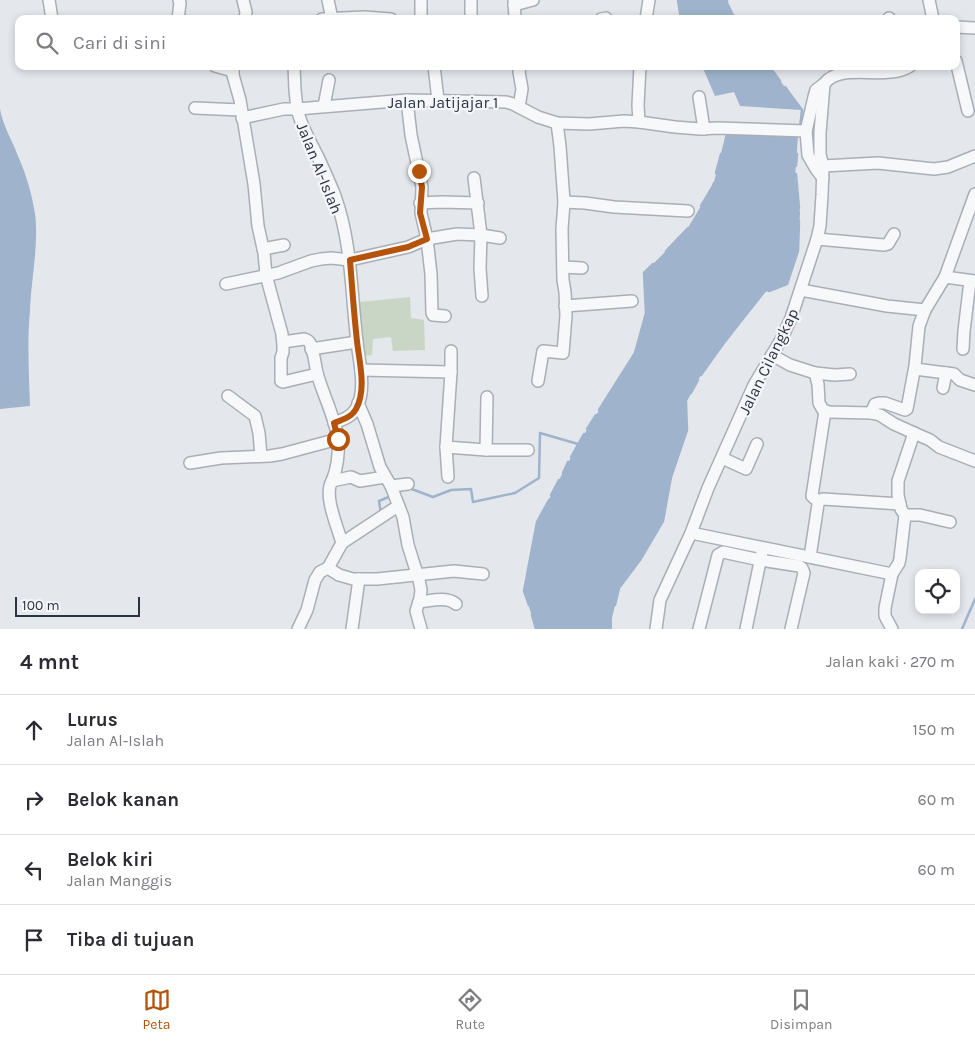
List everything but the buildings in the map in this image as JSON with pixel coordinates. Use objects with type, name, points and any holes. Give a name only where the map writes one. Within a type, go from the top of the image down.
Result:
[{"type":"street","points":[[49,0],[51,15]]},
{"type":"street","points":[[178,15],[179,0]]},
{"type":"street","points":[[243,0],[246,15]]},
{"type":"street","points":[[328,0],[331,15]]},
{"type":"street","points":[[421,0],[421,15]]},
{"type":"street","points":[[471,0],[471,15]]},
{"type":"street","points":[[514,3],[534,0]]},
{"type":"street","points":[[647,15],[649,0]]},
{"type":"street","points":[[929,0],[932,15]]},
{"type":"street","points":[[960,27],[975,28]]},
{"type":"street","points":[[233,70],[254,184],[266,276],[282,334],[281,381],[317,374]]},
{"type":"street","points":[[294,70],[297,109]]},
{"type":"street","points":[[434,70],[438,100]]},
{"type":"street","points":[[519,70],[522,89],[519,107]]},
{"type":"street","points":[[639,122],[640,70]]},
{"type":"street","points":[[901,70],[884,74],[851,72],[835,75],[816,90],[801,131],[808,155],[816,169],[823,172],[878,163],[934,169],[948,167],[975,156]]},
{"type":"street","points":[[958,70],[968,110]]},
{"type":"street","points":[[324,106],[329,80]]},
{"type":"street","name":"Jalan Cilangkap","points":[[656,629],[660,600],[691,533],[708,488],[754,385],[792,318],[817,239],[820,226],[823,172],[820,154],[820,133],[825,83]]},
{"type":"street","points":[[699,97],[704,129]]},
{"type":"street","points":[[407,100],[411,135],[422,187],[420,213],[427,239],[432,313],[433,315],[445,316]]},
{"type":"street","name":"Jalan Jatijajar 1","points":[[195,108],[241,114],[407,100],[506,102],[538,117],[557,123],[589,124],[624,121],[704,129],[801,131]]},
{"type":"street","name":"Jalan Al-Islah","points":[[297,109],[300,122],[335,196],[346,240],[350,260],[361,370],[361,390],[358,403]]},
{"type":"street","points":[[538,381],[542,352],[563,353],[566,315],[563,280],[563,170],[557,123]]},
{"type":"street","points":[[474,178],[481,234],[480,268],[482,296]]},
{"type":"street","points":[[871,413],[875,404],[879,403],[907,409],[915,369],[919,326],[925,310],[945,276],[974,199]]},
{"type":"street","points":[[564,202],[688,211]]},
{"type":"street","points":[[420,203],[478,203]]},
{"type":"street","points":[[226,284],[266,276],[321,259],[350,260],[408,247],[427,239],[457,234],[481,234],[500,238]]},
{"type":"street","points":[[817,239],[884,245],[888,244],[894,234]]},
{"type":"street","points":[[263,249],[284,245]]},
{"type":"street","points":[[563,267],[582,268]]},
{"type":"street","points":[[945,276],[973,281],[962,349]]},
{"type":"street","points":[[801,290],[887,306],[925,310]]},
{"type":"street","points":[[565,306],[632,301]]},
{"type":"street","points":[[283,342],[304,339],[308,342],[334,423],[338,439],[337,454],[329,495],[342,543]]},
{"type":"street","points":[[311,349],[357,342]]},
{"type":"street","points":[[448,477],[446,447],[452,351]]},
{"type":"street","points":[[772,355],[790,365],[815,373],[850,374]]},
{"type":"street","points":[[915,369],[954,374],[960,380],[975,385]]},
{"type":"street","points":[[361,370],[451,372]]},
{"type":"street","points":[[815,373],[820,407],[826,411],[880,415],[894,424],[930,440],[939,447],[975,461]]},
{"type":"street","points":[[943,388],[946,373]]},
{"type":"street","points":[[228,396],[254,416],[261,456]]},
{"type":"street","points":[[486,450],[487,398]]},
{"type":"street","points":[[334,423],[348,417],[356,410],[358,403]]},
{"type":"street","points":[[358,403],[367,424],[380,467],[403,517],[408,545],[421,590],[416,613],[421,629]]},
{"type":"street","points":[[819,501],[812,496],[826,411]]},
{"type":"street","points":[[892,629],[885,616],[885,608],[892,574],[899,563],[905,515],[898,495],[898,481],[914,433]]},
{"type":"street","points":[[190,463],[221,458],[282,454],[338,439]]},
{"type":"street","points":[[722,458],[746,469],[756,444]]},
{"type":"street","points":[[446,447],[486,450],[528,450]]},
{"type":"street","points":[[332,481],[351,477],[360,481],[408,484]]},
{"type":"street","points":[[819,501],[823,499],[900,504]]},
{"type":"street","points":[[810,557],[819,501]]},
{"type":"street","points":[[298,629],[307,610],[315,580],[320,572],[328,568],[342,543],[398,506]]},
{"type":"street","points":[[905,515],[920,515],[950,522]]},
{"type":"street","points":[[691,533],[892,574]]},
{"type":"street","points":[[746,629],[763,548]]},
{"type":"street","points":[[699,629],[719,553],[724,552],[799,566],[803,570],[804,573],[791,629]]},
{"type":"street","points":[[328,568],[339,575],[353,579],[377,579],[454,571],[483,574]]},
{"type":"street","points":[[352,629],[359,579]]},
{"type":"street","points":[[419,602],[450,600],[456,604]]},
{"type":"green space","points":[[410,297],[411,318],[424,320],[425,350],[393,351],[391,337],[373,339],[372,355],[364,356],[360,302]]},
{"type":"water","points":[[678,0],[727,0],[733,15],[680,15]]},
{"type":"water","points":[[704,70],[772,70],[802,110],[740,106],[734,92],[715,96]]},
{"type":"water","points":[[0,109],[5,127],[28,184],[35,214],[36,237],[28,358],[30,406],[0,409]]},
{"type":"water","points":[[726,133],[798,136],[795,177],[800,213],[798,251],[787,284],[763,293],[701,375],[686,403],[687,430],[671,476],[663,521],[640,560],[619,588],[612,618],[612,629],[536,629],[524,591],[537,522],[578,444],[635,353],[646,313],[644,273],[686,231],[713,186]]},
{"type":"waterway","points":[[678,0],[680,15]]},
{"type":"waterway","points":[[727,0],[733,15]]},
{"type":"waterway","points":[[772,70],[780,81]]},
{"type":"waterway","points":[[785,87],[802,110],[800,128]]},
{"type":"waterway","points":[[716,173],[721,154]]},
{"type":"waterway","points":[[796,166],[797,154]]},
{"type":"waterway","points":[[796,174],[799,208]]},
{"type":"waterway","points":[[701,206],[714,183]]},
{"type":"waterway","points":[[769,291],[787,284],[798,251],[799,221]]},
{"type":"waterway","points":[[666,251],[688,228]]},
{"type":"waterway","points":[[599,410],[635,353],[646,313],[644,273],[653,264]]},
{"type":"waterway","points":[[701,375],[764,292]]},
{"type":"waterway","points":[[691,393],[698,380]]},
{"type":"waterway","points":[[615,605],[619,588],[640,560],[663,521],[671,477],[687,430],[686,402]]},
{"type":"waterway","points":[[587,429],[596,415]]},
{"type":"waterway","points":[[409,488],[433,497],[451,490],[471,489],[473,502],[515,493],[539,478],[540,433],[578,444]]},
{"type":"waterway","points":[[571,457],[584,434]]},
{"type":"waterway","points":[[563,473],[568,462]]},
{"type":"waterway","points":[[551,495],[559,480]]},
{"type":"waterway","points":[[381,514],[379,501],[391,496]]},
{"type":"waterway","points":[[529,605],[524,591],[537,522],[549,500]]},
{"type":"waterway","points":[[962,629],[975,599]]},
{"type":"waterway","points":[[532,615],[536,629]]},
{"type":"route","points":[[338,439],[334,423],[348,417],[356,410],[361,390],[361,370],[350,260],[408,247],[427,239],[420,213],[422,187],[419,171]]}]
